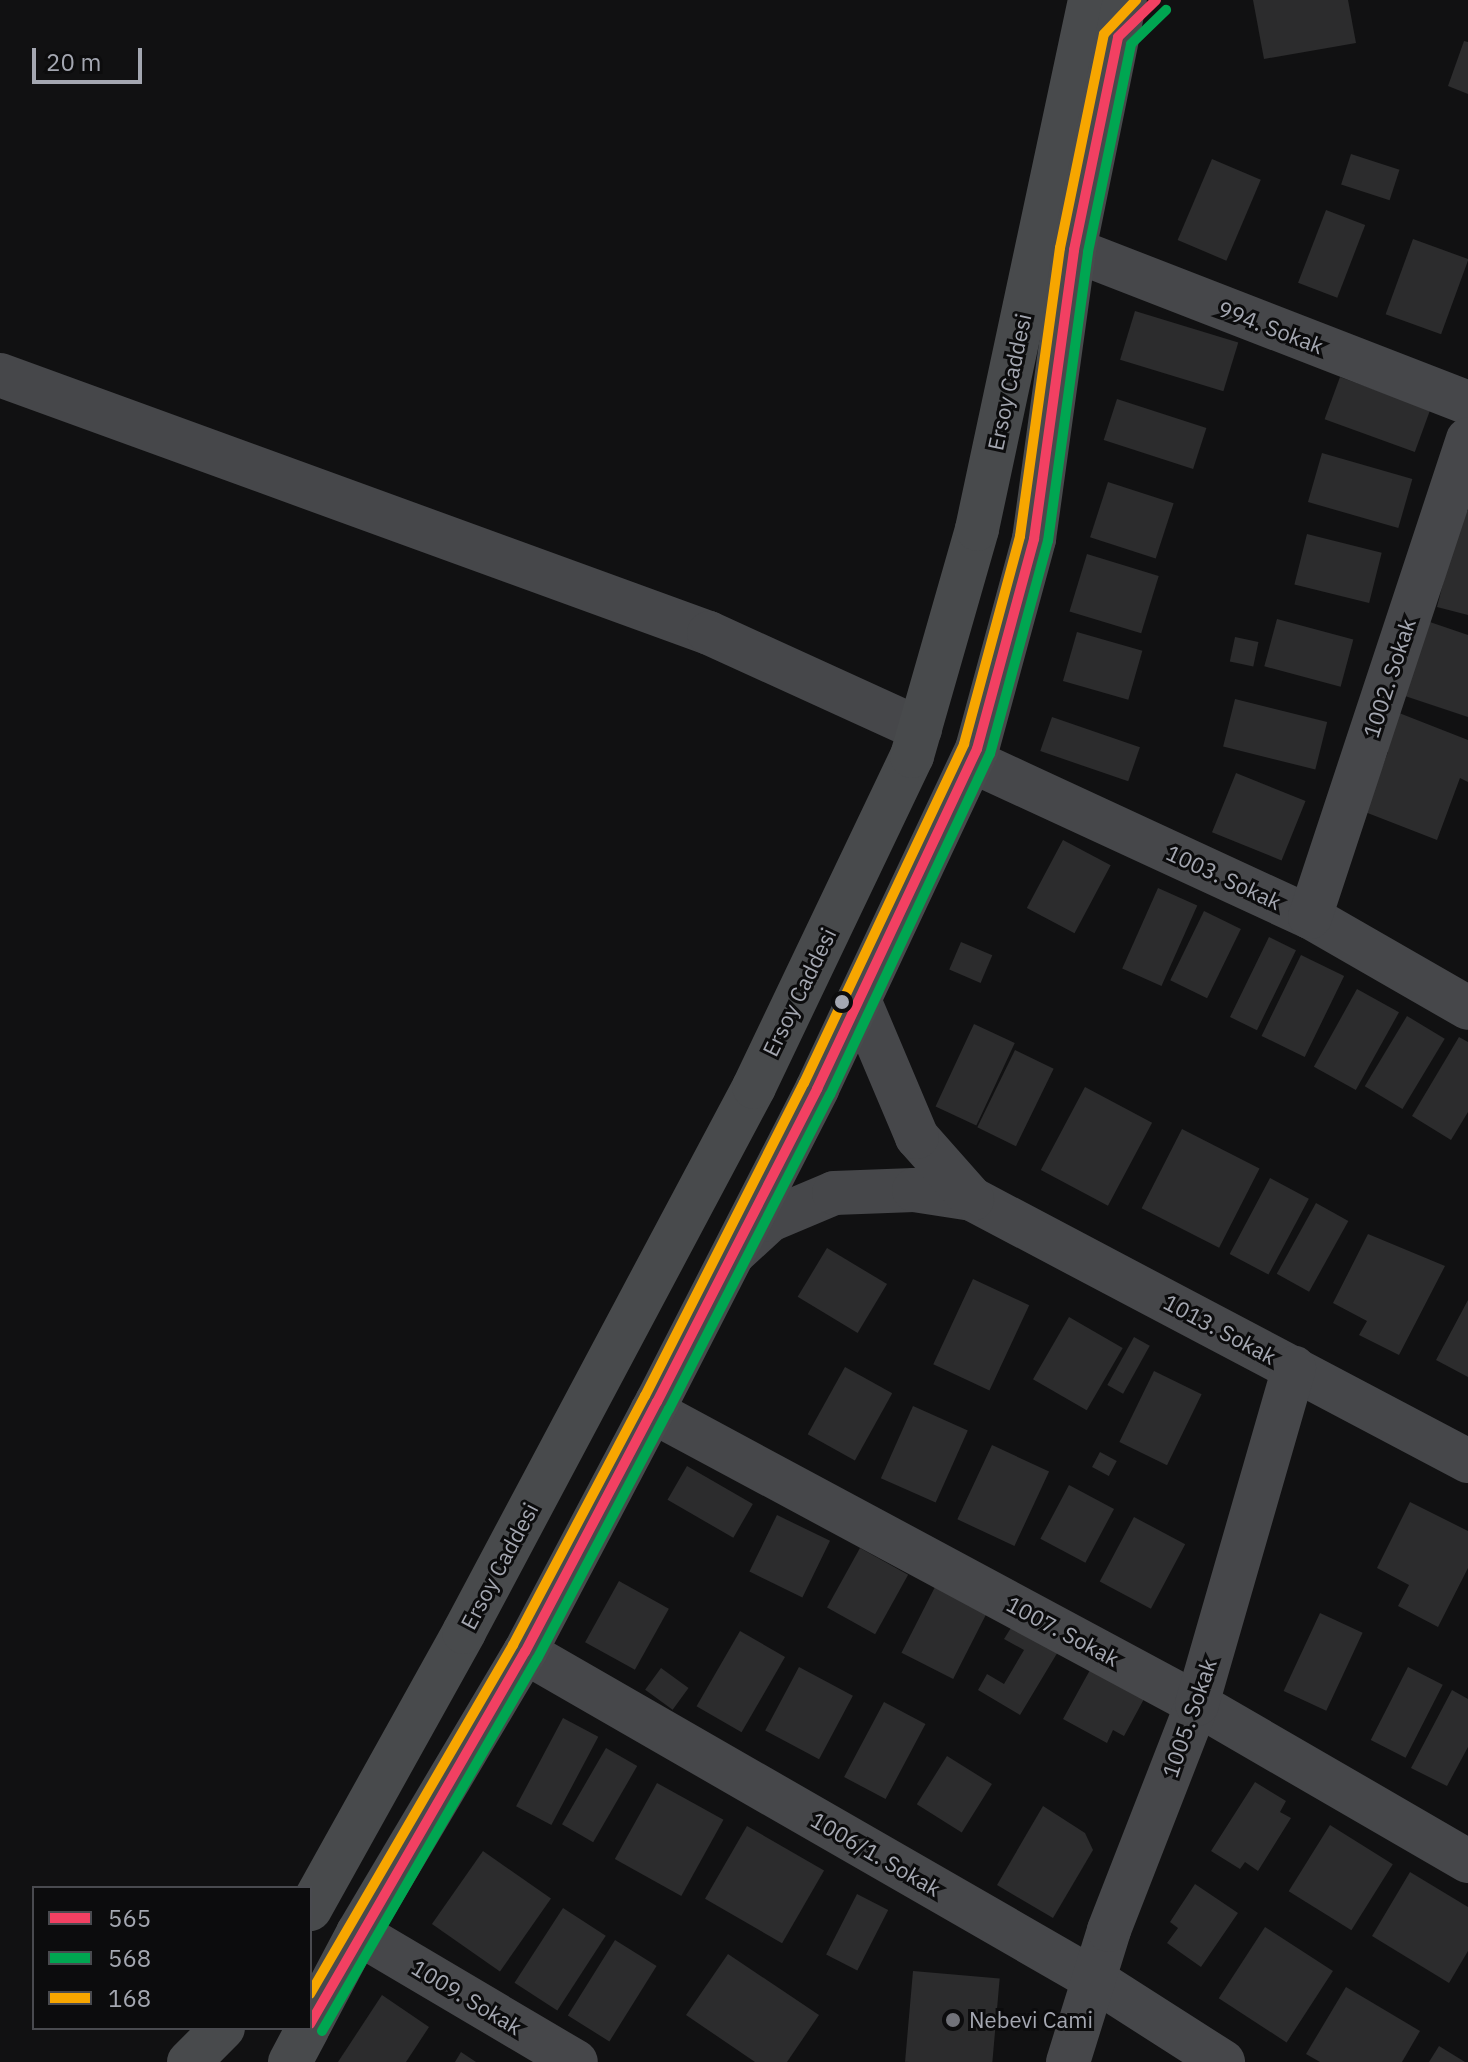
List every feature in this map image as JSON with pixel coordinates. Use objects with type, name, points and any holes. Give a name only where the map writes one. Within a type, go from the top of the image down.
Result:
[{"type":"main road","name":"Ersoy Caddesi","points":[[312,1905],[464,1632],[754,1087],[912,756],[977,529],[1090,0]]},
{"type":"main road","points":[[1121,18],[1156,0]]},
{"type":"main road","name":"Ersoy Caddesi","points":[[312,2020],[358,1933],[525,1652],[652,1411],[859,1000],[972,761],[1034,539],[1074,250],[1121,18]]},
{"type":"main road","points":[[189,2062],[221,2030]]},
{"type":"main road","name":"Ersoy Caddesi","points":[[290,2062],[307,2030]]},
{"type":"street","name":"994. Sokak","points":[[1074,250],[1468,403]]},
{"type":"street","points":[[0,375],[709,633],[920,729]]},
{"type":"street","name":"1002. Sokak","points":[[1310,917],[1468,439]]},
{"type":"street","name":"1003. Sokak","points":[[972,761],[1310,917],[1468,1008]]},
{"type":"street","name":"1013. Sokak","points":[[859,1000],[917,1137],[972,1199]]},
{"type":"street","name":"1013. Sokak","points":[[734,1253],[770,1220],[834,1193],[914,1190],[972,1199],[1468,1461]]},
{"type":"street","name":"1005. Sokak","points":[[1068,2062],[1109,1930],[1197,1704],[1294,1368]]},
{"type":"street","name":"1007. Sokak","points":[[652,1411],[1197,1704],[1468,1861]]},
{"type":"street","name":"1006/1. Sokak","points":[[525,1652],[1095,1980],[1223,2062]]},
{"type":"street","name":"1009. Sokak","points":[[358,1933],[576,2062]]},
{"type":"building","points":[[1253,0],[1348,0],[1356,43],[1264,59]]},
{"type":"building","points":[[1464,41],[1468,42],[1468,94],[1448,86]]},
{"type":"building","points":[[1351,154],[1400,170],[1390,200],[1341,184]]},
{"type":"building","points":[[1212,159],[1261,180],[1226,261],[1178,240]]},
{"type":"building","points":[[1326,210],[1365,225],[1337,298],[1298,283]]},
{"type":"building","points":[[1413,239],[1468,259],[1441,334],[1386,314]]},
{"type":"building","points":[[1135,311],[1238,343],[1223,391],[1120,360]]},
{"type":"building","points":[[1340,377],[1430,410],[1415,452],[1325,419]]},
{"type":"building","points":[[1117,399],[1206,428],[1193,469],[1104,440]]},
{"type":"building","points":[[1322,453],[1412,479],[1398,528],[1308,502]]},
{"type":"building","points":[[1108,482],[1174,503],[1156,558],[1090,537]]},
{"type":"building","points":[[1462,509],[1468,511],[1468,615],[1437,607]]},
{"type":"building","points":[[1307,534],[1382,553],[1369,603],[1294,584]]},
{"type":"building","points":[[1087,554],[1159,576],[1141,633],[1069,611]]},
{"type":"building","points":[[1277,619],[1353,639],[1341,687],[1264,666]]},
{"type":"building","points":[[1424,620],[1468,635],[1468,717],[1399,694]]},
{"type":"building","points":[[1077,632],[1142,651],[1128,700],[1063,681]]},
{"type":"building","points":[[1235,637],[1258,642],[1253,666],[1230,661]]},
{"type":"building","points":[[1235,699],[1327,722],[1315,770],[1223,747]]},
{"type":"building","points":[[1394,711],[1468,740],[1468,782],[1460,778],[1437,840],[1365,812],[1388,752],[1380,748]]},
{"type":"building","points":[[1052,717],[1140,747],[1128,781],[1040,751]]},
{"type":"building","points":[[1236,773],[1306,801],[1282,860],[1212,832]]},
{"type":"building","points":[[1063,840],[1111,865],[1075,933],[1027,908]]},
{"type":"building","points":[[1158,888],[1197,905],[1161,986],[1122,968]]},
{"type":"building","points":[[1204,911],[1241,929],[1207,998],[1170,980]]},
{"type":"building","points":[[1269,937],[1296,950],[1257,1030],[1230,1017]]},
{"type":"building","points":[[961,942],[992,955],[981,983],[949,970]]},
{"type":"building","points":[[1301,955],[1344,976],[1305,1057],[1262,1036]]},
{"type":"building","points":[[1357,989],[1399,1012],[1356,1090],[1314,1067]]},
{"type":"building","points":[[1407,1016],[1445,1039],[1402,1109],[1365,1086]]},
{"type":"building","points":[[974,1024],[1015,1043],[976,1125],[936,1106]]},
{"type":"building","points":[[1459,1037],[1468,1042],[1468,1112],[1451,1140],[1412,1116]]},
{"type":"building","points":[[1015,1050],[1054,1069],[1016,1146],[977,1127]]},
{"type":"building","points":[[1085,1087],[1152,1123],[1108,1206],[1041,1170]]},
{"type":"building","points":[[1182,1129],[1260,1168],[1219,1248],[1142,1208]]},
{"type":"building","points":[[1270,1178],[1309,1199],[1268,1275],[1230,1254]]},
{"type":"building","points":[[1316,1203],[1348,1221],[1309,1292],[1277,1274]]},
{"type":"building","points":[[1368,1234],[1445,1266],[1399,1355],[1359,1335],[1367,1321],[1333,1303]]},
{"type":"building","points":[[827,1248],[887,1284],[858,1333],[798,1297]]},
{"type":"building","points":[[973,1279],[1029,1305],[989,1390],[933,1364]]},
{"type":"building","points":[[1468,1300],[1468,1377],[1436,1360]]},
{"type":"building","points":[[1069,1317],[1123,1348],[1087,1410],[1033,1379]]},
{"type":"building","points":[[1134,1337],[1150,1346],[1123,1394],[1107,1385]]},
{"type":"building","points":[[845,1367],[892,1393],[855,1461],[808,1434]]},
{"type":"building","points":[[1154,1371],[1202,1394],[1167,1465],[1119,1442]]},
{"type":"building","points":[[913,1406],[968,1430],[936,1503],[881,1478]]},
{"type":"building","points":[[992,1445],[1049,1472],[1014,1546],[957,1519]]},
{"type":"building","points":[[1100,1452],[1117,1461],[1109,1476],[1092,1467]]},
{"type":"building","points":[[687,1466],[753,1504],[733,1538],[668,1500]]},
{"type":"building","points":[[1069,1485],[1114,1509],[1085,1563],[1040,1539]]},
{"type":"building","points":[[1410,1502],[1468,1531],[1468,1568],[1438,1627],[1398,1606],[1409,1585],[1377,1568]]},
{"type":"building","points":[[777,1515],[830,1541],[802,1597],[749,1572]]},
{"type":"building","points":[[1134,1517],[1185,1544],[1151,1609],[1100,1581]]},
{"type":"building","points":[[860,1548],[908,1575],[875,1634],[827,1607]]},
{"type":"building","points":[[619,1581],[669,1609],[635,1670],[585,1642]]},
{"type":"building","points":[[936,1585],[988,1611],[953,1679],[901,1653]]},
{"type":"building","points":[[1320,1613],[1363,1633],[1326,1711],[1284,1691]]},
{"type":"building","points":[[1014,1623],[1059,1650],[1020,1715],[978,1690],[987,1674],[1004,1684],[1024,1650],[1004,1639]]},
{"type":"building","points":[[740,1631],[785,1657],[742,1732],[696,1706]]},
{"type":"building","points":[[799,1667],[853,1696],[819,1759],[765,1731]]},
{"type":"building","points":[[1408,1667],[1443,1685],[1406,1758],[1371,1740]]},
{"type":"building","points":[[661,1668],[689,1688],[673,1710],[645,1690]]},
{"type":"building","points":[[1090,1670],[1144,1699],[1124,1736],[1113,1730],[1107,1743],[1063,1719]]},
{"type":"building","points":[[1452,1690],[1468,1699],[1468,1747],[1447,1786],[1411,1768]]},
{"type":"building","points":[[884,1702],[925,1724],[886,1799],[844,1777]]},
{"type":"building","points":[[563,1718],[598,1737],[551,1825],[516,1806]]},
{"type":"building","points":[[606,1748],[637,1766],[593,1842],[562,1824]]},
{"type":"building","points":[[947,1756],[992,1784],[962,1832],[917,1804]]},
{"type":"building","points":[[1255,1782],[1286,1801],[1280,1812],[1291,1818],[1258,1871],[1245,1862],[1240,1869],[1211,1851]]},
{"type":"building","points":[[657,1783],[723,1820],[681,1896],[615,1859]]},
{"type":"building","points":[[1043,1806],[1085,1833],[1093,1850],[1053,1918],[997,1885]]},
{"type":"building","points":[[1330,1825],[1393,1864],[1351,1930],[1289,1891]]},
{"type":"building","points":[[747,1826],[824,1870],[782,1943],[705,1899]]},
{"type":"building","points":[[483,1851],[551,1899],[500,1972],[432,1924]]},
{"type":"building","points":[[1410,1872],[1468,1907],[1468,1951],[1449,1983],[1372,1936]]},
{"type":"building","points":[[1195,1884],[1238,1913],[1201,1967],[1167,1943],[1178,1928],[1170,1922]]},
{"type":"building","points":[[857,1894],[888,1910],[857,1970],[826,1955]]},
{"type":"building","points":[[563,1908],[606,1936],[557,2010],[515,1983]]},
{"type":"building","points":[[1265,1927],[1333,1971],[1287,2042],[1219,1998]]},
{"type":"building","points":[[615,1940],[657,1966],[609,2041],[568,2015]]},
{"type":"building","points":[[728,1954],[819,2015],[787,2062],[755,2062],[686,2015]]},
{"type":"building","name":"Nebevi Cami","points":[[913,1971],[1000,1979],[992,2062],[905,2062]]},
{"type":"building","points":[[1346,1987],[1420,2031],[1402,2062],[1320,2062],[1306,2054]]},
{"type":"building","points":[[382,1995],[429,2027],[406,2062],[338,2062]]},
{"type":"building","points":[[1439,2046],[1465,2062],[1429,2062]]},
{"type":"building","points":[[461,2052],[476,2062],[455,2062]]},
{"type":"transit line","name":"168","points":[[312,1991],[513,1645],[645,1396],[804,1083],[964,744],[1020,536],[1060,248],[1104,34],[1136,0]]},
{"type":"transit line","name":"565","points":[[312,2021],[525,1652],[657,1402],[817,1089],[977,749],[1034,539],[1074,250],[1118,37],[1156,0]]},
{"type":"transit line","name":"568","points":[[322,2031],[537,1659],[669,1409],[830,1095],[990,754],[1048,541],[1088,252],[1131,44],[1166,10]]},
{"type":"place","name":"Nebevi Cami","points":[[953,2020]]}]
